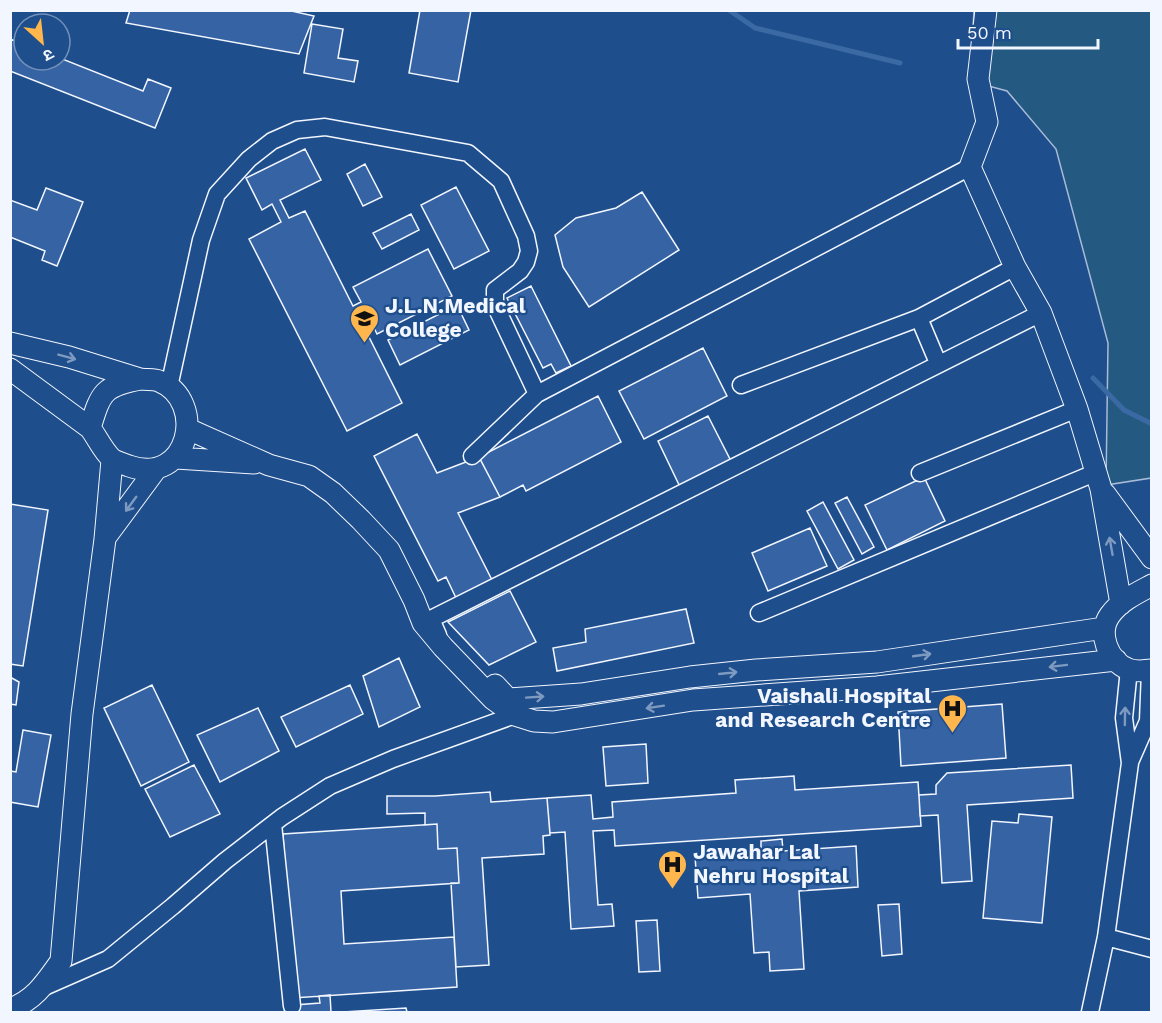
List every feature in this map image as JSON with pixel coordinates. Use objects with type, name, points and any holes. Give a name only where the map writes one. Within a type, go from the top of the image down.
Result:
[{"type":"street","points":[[472,456],[537,394],[970,167],[987,122],[978,79],[986,10]]},
{"type":"street","points":[[169,387],[201,240],[217,194],[249,159],[272,141],[297,130],[324,127],[468,153],[501,181],[526,236],[529,251],[520,271],[495,290],[495,305],[537,394]]},
{"type":"street","points":[[970,167],[1015,267],[1041,313],[1077,409],[1099,481],[1121,604]]},
{"type":"street","points":[[741,385],[919,318],[1015,267]]},
{"type":"street","points":[[431,619],[1041,313]]},
{"type":"street","points":[[919,318],[938,363]]},
{"type":"street","points":[[10,343],[69,357],[141,380]]},
{"type":"street","points":[[10,369],[90,428],[112,460],[138,469],[156,469]]},
{"type":"street","points":[[90,428],[105,392],[123,382],[141,380],[158,381],[169,387],[180,398],[188,429],[185,442],[176,458],[156,469],[105,539]]},
{"type":"street","points":[[920,473],[1077,409]]},
{"type":"street","points":[[188,429],[269,465],[309,476],[333,494],[362,520],[389,550],[423,623],[443,647],[493,699],[515,715],[534,721],[553,722],[693,700],[1137,668]]},
{"type":"street","points":[[176,458],[269,465]]},
{"type":"street","points":[[10,1009],[25,1004],[42,988],[62,962],[82,714],[105,539],[112,460]]},
{"type":"street","points":[[1099,481],[1152,558]]},
{"type":"street","points":[[759,613],[1099,481]]},
{"type":"street","points":[[1090,1012],[1106,937],[1130,763],[1148,721],[1137,668],[1108,649],[1104,638],[1104,628],[1109,615],[1121,604],[1152,585]]},
{"type":"street","points":[[414,600],[508,699],[581,694],[690,677],[756,670],[877,662],[1104,628]]},
{"type":"street","points":[[431,619],[443,647]]},
{"type":"street","points":[[877,662],[877,687]]},
{"type":"street","points":[[1130,763],[1124,718],[1137,668]]},
{"type":"street","points":[[690,677],[693,700]]},
{"type":"street","points":[[42,988],[108,959],[225,861],[273,824],[330,786],[393,759],[515,715]]},
{"type":"street","points":[[273,824],[292,1006]]},
{"type":"street","points":[[1106,937],[1152,949]]},
{"type":"shaded area","points":[[974,11],[1151,11],[1151,478],[1106,485],[1108,343],[1056,149],[1007,91],[970,81]]},
{"type":"building","points":[[130,10],[287,10],[314,16],[299,54],[126,23]]},
{"type":"building","points":[[420,10],[471,10],[458,82],[409,73]]},
{"type":"building","points":[[312,24],[343,29],[338,58],[358,61],[354,82],[304,73]]},
{"type":"building","points":[[10,39],[12,40],[12,72],[10,71]]},
{"type":"building","points":[[72,63],[143,91],[148,79],[171,88],[155,128],[13,72],[72,72]]},
{"type":"building","name":"J.L.N.Medical College","points":[[305,149],[321,180],[280,200],[289,218],[305,211],[353,306],[361,302],[353,287],[428,249],[452,296],[377,334],[368,315],[360,319],[402,403],[347,431],[249,239],[281,222],[272,204],[262,210],[246,178]]},
{"type":"building","points":[[365,164],[382,197],[363,206],[347,174]]},
{"type":"building","points":[[456,187],[489,251],[454,269],[421,205]]},
{"type":"building","points":[[46,188],[83,202],[57,266],[42,260],[45,251],[10,237],[10,200],[37,210]]},
{"type":"building","points":[[642,192],[679,250],[589,307],[563,267],[555,235],[576,218],[616,208]]},
{"type":"building","points":[[411,214],[419,230],[382,249],[373,233]]},
{"type":"building","points":[[531,286],[571,366],[556,373],[551,364],[543,368],[507,298]]},
{"type":"building","points":[[457,305],[469,330],[400,365],[388,340]]},
{"type":"building","points":[[703,348],[727,396],[644,439],[619,391]]},
{"type":"building","points":[[598,396],[621,442],[526,491],[523,485],[500,497],[479,457]]},
{"type":"building","points":[[708,416],[733,465],[682,491],[658,441]]},
{"type":"building","points":[[417,434],[437,473],[479,457],[500,497],[458,513],[493,582],[457,600],[446,577],[438,581],[374,456]]},
{"type":"building","points":[[924,477],[945,521],[887,550],[865,505]]},
{"type":"building","points":[[847,497],[874,547],[862,554],[835,503]]},
{"type":"building","points":[[823,502],[854,560],[838,569],[807,511]]},
{"type":"building","points":[[10,504],[48,510],[23,666],[10,664]]},
{"type":"building","points":[[810,528],[827,566],[768,591],[752,553]]},
{"type":"building","points":[[510,591],[536,642],[489,665],[448,622]]},
{"type":"building","points":[[686,609],[694,643],[557,671],[553,648],[586,642],[585,629]]},
{"type":"building","points":[[399,658],[420,707],[379,727],[363,676]]},
{"type":"building","points":[[10,677],[19,682],[16,705],[10,704]]},
{"type":"building","points":[[152,685],[189,762],[141,786],[104,708]]},
{"type":"building","points":[[350,685],[363,714],[296,747],[281,717]]},
{"type":"building","points":[[1002,704],[1006,758],[901,766],[898,712]]},
{"type":"building","points":[[258,708],[279,751],[220,782],[197,735]]},
{"type":"building","points":[[23,730],[51,735],[38,807],[10,802],[10,771],[16,772]]},
{"type":"building","points":[[646,744],[648,783],[606,786],[603,747]]},
{"type":"building","points":[[194,765],[220,814],[170,837],[145,789]]},
{"type":"building","points":[[1071,765],[1073,798],[967,805],[972,881],[942,883],[938,815],[920,816],[919,795],[936,794],[936,785],[947,773]]},
{"type":"building","points":[[794,776],[795,790],[918,782],[921,826],[615,846],[614,830],[593,831],[598,905],[612,904],[614,926],[571,929],[565,832],[550,833],[547,798],[591,795],[593,819],[613,817],[612,802],[736,793],[735,780]]},
{"type":"building","points":[[490,792],[491,802],[547,798],[550,835],[543,836],[544,854],[482,858],[489,965],[456,967],[451,883],[459,883],[457,848],[438,849],[437,824],[425,825],[425,813],[387,814],[387,796],[435,796]]},
{"type":"building","points":[[1019,814],[1052,817],[1042,923],[983,918],[992,821],[1018,823]]},
{"type":"building","points":[[437,824],[438,849],[457,848],[459,883],[341,891],[344,944],[454,937],[457,987],[293,998],[283,834]]},
{"type":"building","points":[[782,839],[783,851],[856,846],[858,887],[799,891],[804,969],[770,971],[769,952],[754,953],[750,894],[698,898],[695,856],[761,852],[761,841]]},
{"type":"building","points":[[899,904],[902,954],[882,956],[878,905]]},
{"type":"building","points":[[657,920],[660,971],[639,972],[636,921]]},
{"type":"building","points":[[330,995],[331,1012],[294,1012],[294,1005],[320,1003],[319,996]]},
{"type":"building","points":[[406,1008],[407,1012],[343,1012]]},
{"type":"waterway","points":[[729,10],[755,28],[900,63]]},
{"type":"waterway","points":[[1093,378],[1124,410],[1152,424]]},
{"type":"place","name":"J.L.N.Medical College","points":[[364,344]]},
{"type":"place","name":"Vaishali Hospital and Research Centre","points":[[952,734]]},
{"type":"place","name":"Jawahar Lal Nehru Hospital","points":[[672,890]]}]
